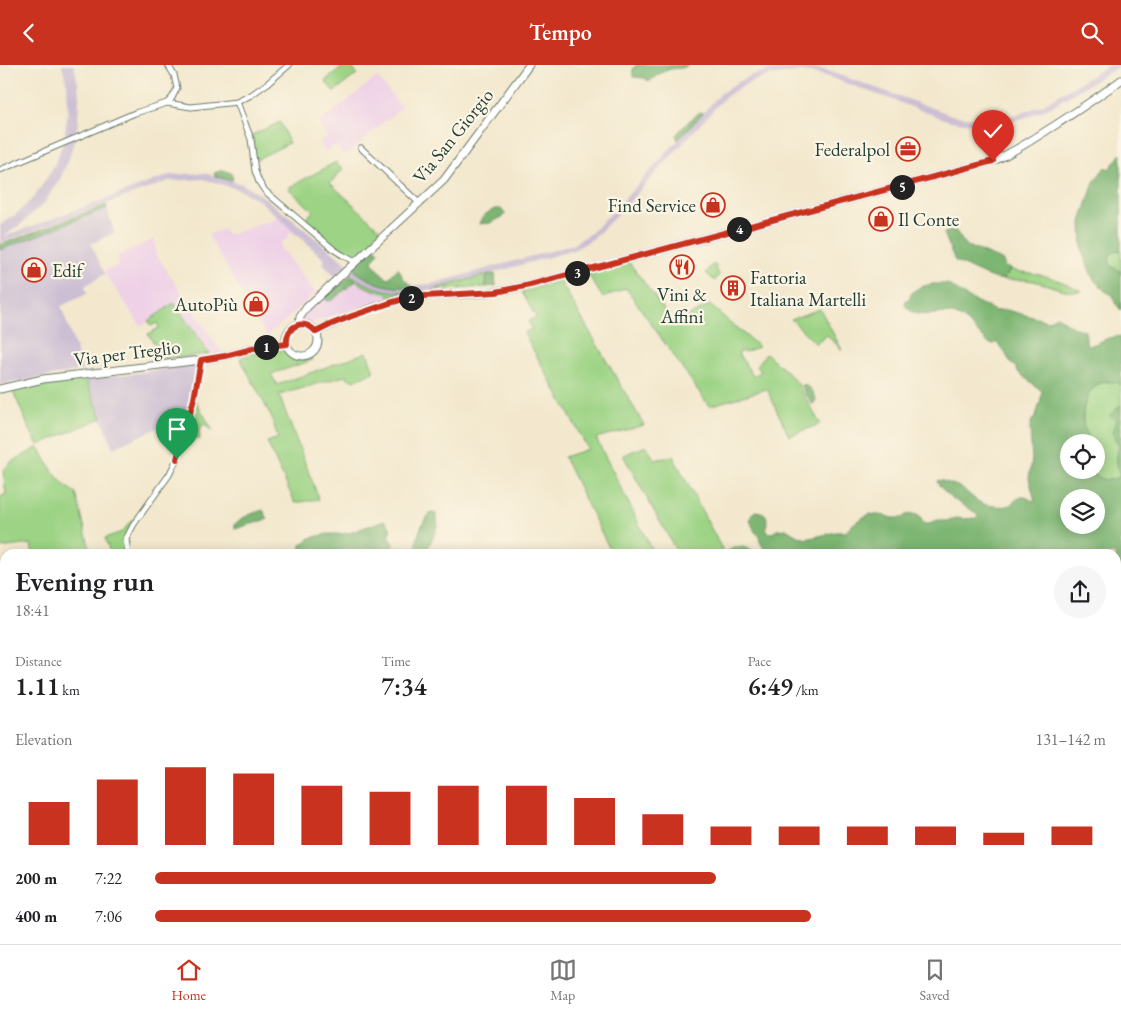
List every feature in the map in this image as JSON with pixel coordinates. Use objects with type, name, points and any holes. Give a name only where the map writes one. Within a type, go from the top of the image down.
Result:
[{"type":"main road","name":"Via San Giorgio","points":[[299,325],[303,312],[355,261],[444,180],[529,65]]},
{"type":"main road","points":[[316,332],[352,316],[407,298],[496,292],[530,285],[986,163],[1005,156],[1027,143],[1121,80]]},
{"type":"main road","points":[[307,325],[316,332],[318,341],[314,350],[310,353],[297,354],[292,352],[287,344],[288,333],[293,327],[307,325]]},
{"type":"main road","name":"Via per Treglio","points":[[0,389],[43,379],[201,360],[260,347],[287,344]]},
{"type":"street","points":[[168,65],[174,75],[177,88],[168,103]]},
{"type":"street","points":[[0,170],[135,113],[168,103],[191,107],[237,102],[257,91],[289,65]]},
{"type":"street","points":[[237,102],[251,139],[255,171],[265,191],[333,249],[355,261]]},
{"type":"street","name":"Via San Giorgio","points":[[361,148],[419,203]]},
{"type":"street","points":[[127,549],[126,539],[169,475],[177,459],[194,399],[201,360]]},
{"type":"shaded area","points":[[62,65],[74,65],[78,84],[78,123],[71,153],[60,179],[44,203],[3,237],[169,175],[205,173],[242,184],[263,196],[362,276],[379,284],[400,287],[431,284],[572,245],[591,233],[618,206],[721,93],[752,75],[768,70],[801,67],[826,70],[952,115],[978,119],[1017,115],[1044,104],[1109,65],[1121,65],[1047,109],[1019,120],[1000,124],[978,125],[950,121],[818,74],[801,72],[755,80],[724,98],[622,210],[594,238],[574,250],[432,290],[400,293],[378,289],[359,281],[344,269],[335,277],[322,263],[325,260],[260,201],[240,190],[204,179],[169,181],[0,243],[0,225],[14,216],[35,196],[50,173],[64,140],[68,109],[67,85]]},
{"type":"shaded area","points":[[377,77],[402,107],[344,156],[336,146],[324,151],[319,141],[327,138],[319,123]]},
{"type":"shaded area","points":[[107,208],[114,233],[91,244],[105,274],[85,286],[87,294],[61,306],[83,370],[0,385],[0,250]]},
{"type":"shaded area","points":[[282,217],[301,233],[294,236],[292,232],[287,235],[288,239],[281,242],[281,249],[316,293],[267,336],[208,235],[224,229],[227,235]]},
{"type":"shaded area","points":[[154,239],[156,254],[222,353],[209,354],[174,303],[141,326],[105,274],[106,270],[119,265],[117,256]]},
{"type":"shaded area","points":[[356,281],[387,294],[389,297],[308,324],[303,323],[302,317],[324,296],[327,301],[330,301]]},
{"type":"shaded area","points":[[198,363],[187,415],[113,448],[85,378],[138,373]]},
{"type":"green space","points":[[345,65],[350,65],[357,74],[334,92],[325,81]]},
{"type":"green space","points":[[636,65],[688,65],[665,71],[649,82],[645,78],[633,77],[633,69]]},
{"type":"green space","points":[[700,112],[703,113],[678,140],[676,135]]},
{"type":"green space","points":[[280,122],[289,143],[255,160],[252,135]]},
{"type":"green space","points":[[1121,154],[1121,250],[1114,251],[1109,257],[1110,265],[1121,272],[1121,310],[1115,303],[1113,295],[1105,291],[1093,279],[1082,251],[1081,222],[1094,182],[1105,167],[1109,169]]},
{"type":"green space","points":[[336,162],[343,169],[330,183],[384,233],[357,256],[342,252],[304,220],[313,211],[288,188]]},
{"type":"green space","points":[[223,170],[231,173],[233,179],[231,181],[215,176],[214,173]]},
{"type":"green space","points":[[106,205],[107,208],[0,250],[0,245]]},
{"type":"green space","points":[[495,209],[501,209],[505,213],[504,216],[490,223],[479,224],[485,215]]},
{"type":"green space","points":[[956,231],[965,245],[1003,261],[1005,267],[1010,269],[1006,276],[1002,279],[992,278],[955,261],[944,233]]},
{"type":"green space","points":[[373,247],[379,252],[372,262],[378,270],[388,279],[398,268],[411,287],[382,285],[355,271],[354,265]]},
{"type":"green space","points":[[1121,250],[1121,272],[1110,265],[1109,257],[1114,251]]},
{"type":"green space","points":[[629,262],[674,323],[710,305],[759,347],[744,352],[743,350],[738,353],[753,376],[761,372],[757,366],[766,353],[798,384],[820,424],[789,436],[767,389],[709,406],[626,288],[603,298],[588,274]]},
{"type":"green space","points":[[713,264],[717,267],[716,269],[719,274],[715,281],[706,273]]},
{"type":"green space","points":[[1010,269],[1049,277],[1082,291],[1062,290],[1033,281],[1004,280],[991,276],[1002,278]]},
{"type":"green space","points":[[351,274],[364,283],[379,289],[394,292],[410,292],[389,297],[387,294],[366,287],[351,277],[348,278]]},
{"type":"green space","points":[[489,274],[485,281],[486,287],[432,290]]},
{"type":"green space","points":[[489,274],[495,274],[496,286],[486,287],[486,278]]},
{"type":"green space","points":[[351,277],[356,281],[332,300],[327,301],[324,296]]},
{"type":"green space","points":[[560,281],[644,425],[596,438],[652,549],[610,549],[564,457],[588,449],[524,333],[532,329],[528,321],[536,317],[522,292]]},
{"type":"green space","points":[[933,284],[947,284],[965,296],[995,311],[1007,310],[1047,321],[1057,316],[1072,327],[1084,330],[1087,345],[1121,336],[1121,385],[1116,382],[1100,383],[1090,392],[1083,411],[1083,424],[1087,434],[1060,434],[1060,479],[1109,480],[1120,476],[1117,461],[1119,446],[1112,433],[1116,420],[1110,415],[1121,405],[1121,549],[766,549],[763,547],[759,535],[755,532],[750,520],[755,511],[766,515],[767,532],[772,533],[777,530],[786,529],[806,539],[836,532],[846,532],[860,519],[870,514],[902,518],[906,515],[914,514],[919,516],[924,524],[957,518],[976,518],[978,516],[945,492],[937,482],[938,480],[964,490],[984,504],[1008,506],[1022,497],[1035,501],[1029,478],[1032,460],[1030,428],[1041,400],[1042,391],[1018,372],[997,342],[994,344],[988,343],[965,320],[956,315],[922,314],[910,310],[905,305],[906,300],[909,299],[915,290]]},
{"type":"green space","points":[[174,303],[209,354],[164,359],[148,334],[159,328],[157,323],[151,326],[148,321]]},
{"type":"green space","points":[[820,309],[842,350],[827,335],[816,344],[791,319]]},
{"type":"green space","points":[[273,347],[285,350],[294,358],[306,359],[312,357],[313,360],[271,374],[277,385],[367,352],[374,372],[354,381],[345,376],[279,395],[319,499],[295,503],[267,442],[278,438],[271,416],[240,358]]},
{"type":"green space","points":[[85,378],[102,418],[38,445],[12,389]]},
{"type":"green space","points":[[1116,381],[1121,385],[1121,405],[1116,411],[1116,420],[1112,433],[1119,446],[1117,461],[1121,476],[1110,480],[1102,479],[1105,479],[1105,434],[1087,434],[1083,426],[1083,411],[1088,393],[1101,382]]},
{"type":"green space","points":[[801,385],[809,387],[813,392],[816,400],[814,403],[812,404]]},
{"type":"green space","points":[[196,401],[213,431],[203,424],[199,430],[200,439],[192,437],[191,432]]},
{"type":"green space","points":[[646,446],[655,460],[673,456],[722,549],[675,549],[623,455]]},
{"type":"green space","points":[[39,447],[59,479],[76,493],[90,549],[32,549],[31,544],[0,548],[0,497],[6,494],[3,470],[11,462]]},
{"type":"green space","points":[[263,510],[268,519],[235,529],[235,524],[241,519]]},
{"type":"green space","points":[[436,514],[437,528],[428,549],[416,549],[418,535],[428,515]]},
{"type":"green space","points":[[138,515],[129,531],[126,549],[109,549],[105,538],[122,532]]},
{"type":"green space","points":[[385,520],[390,528],[388,537],[394,543],[391,549],[300,549],[301,545],[310,538],[327,534],[349,533]]},
{"type":"green space","points":[[741,547],[749,549],[732,549]]},
{"type":"place","name":"Federalpol","points":[[908,149]]},
{"type":"place","name":"Find Service","points":[[713,205]]},
{"type":"place","name":"Il Conte","points":[[881,219]]},
{"type":"place","name":"Vini & Affini","points":[[682,267]]},
{"type":"place","name":"Edif","points":[[34,270]]},
{"type":"place","name":"Fattoria Italiana Martelli","points":[[733,288]]},
{"type":"place","name":"AutoPiù","points":[[256,304]]},
{"type":"route","points":[[177,459],[194,399],[201,360],[260,347],[287,344],[288,333],[293,327],[299,325],[307,325],[316,332],[352,316],[407,298],[496,292],[552,280],[993,161]]}]
